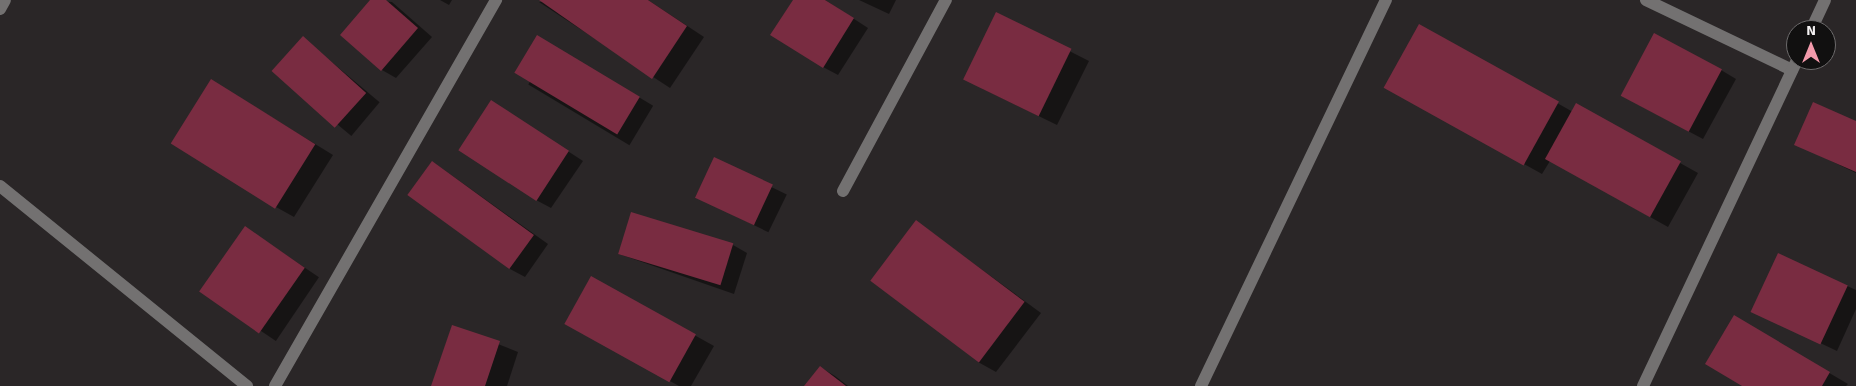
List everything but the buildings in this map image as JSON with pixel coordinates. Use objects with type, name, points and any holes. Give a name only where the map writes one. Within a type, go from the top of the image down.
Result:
[{"type":"street","points":[[0,8],[5,0]]},
{"type":"street","points":[[275,386],[496,0]]},
{"type":"street","points":[[843,191],[946,0]]},
{"type":"street","points":[[1202,386],[1386,0]]},
{"type":"street","points":[[1646,0],[1786,61]]},
{"type":"street","points":[[1816,20],[1825,0]]},
{"type":"street","points":[[1643,386],[1793,70]]},
{"type":"street","points":[[0,186],[246,386]]}]
